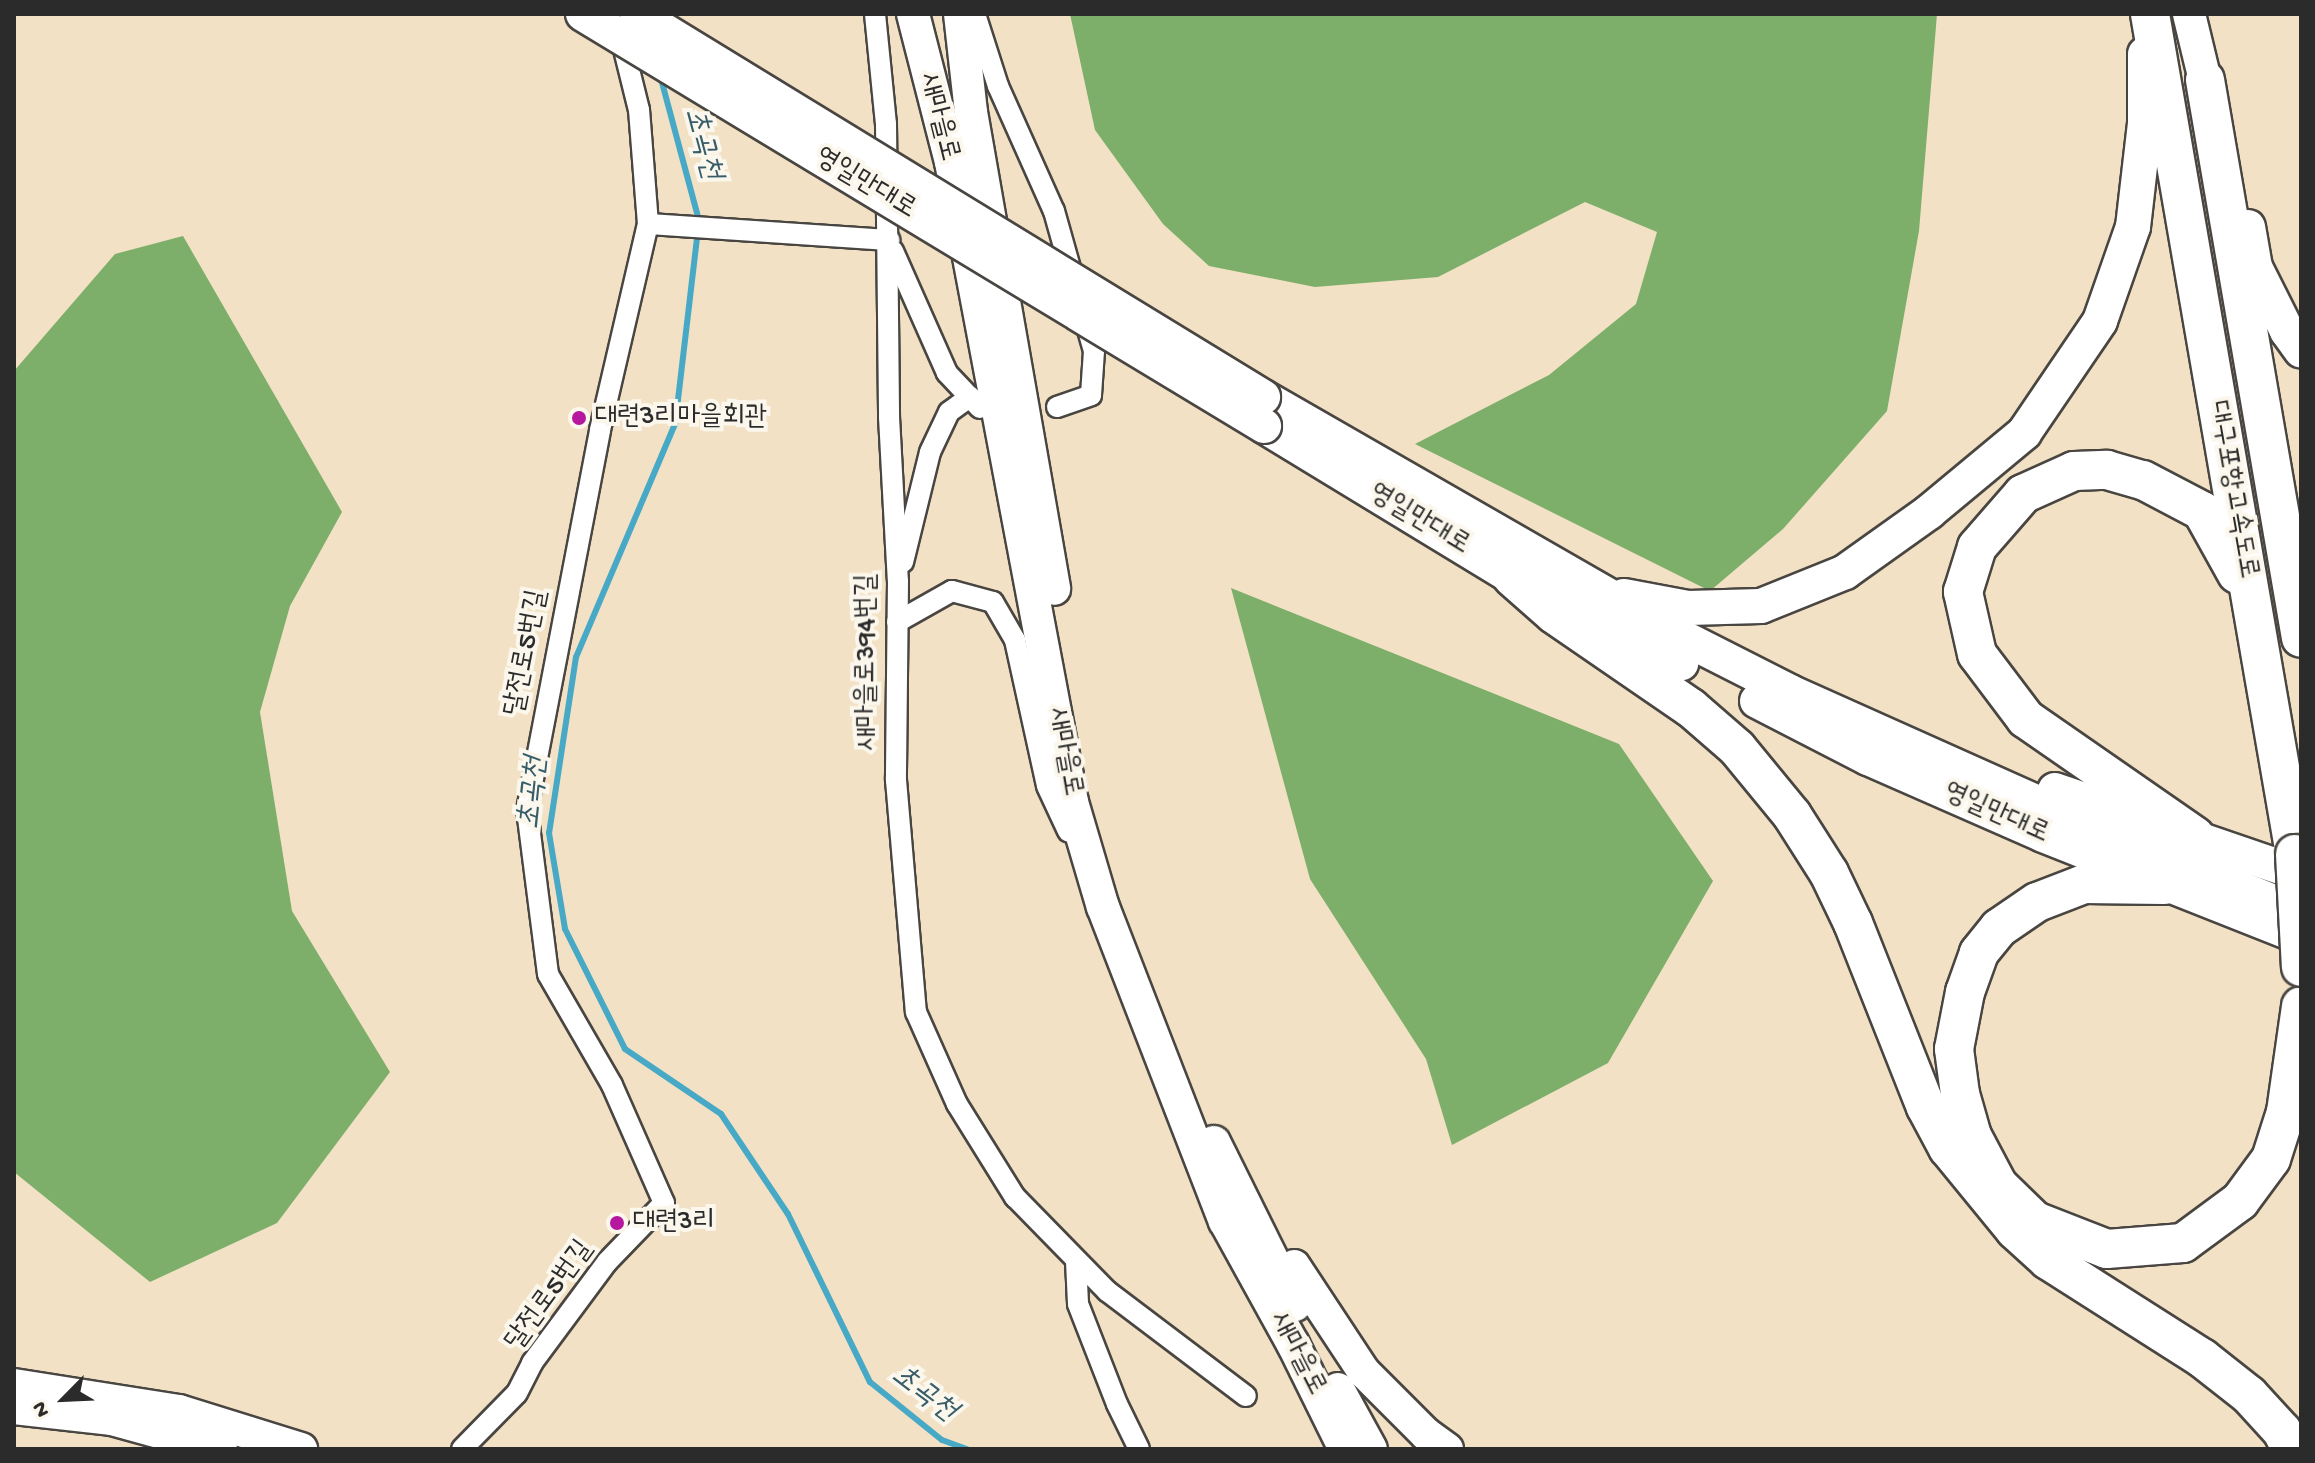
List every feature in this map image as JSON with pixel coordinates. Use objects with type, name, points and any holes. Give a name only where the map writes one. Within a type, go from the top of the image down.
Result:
[{"type":"highway","name":"영일만대로","points":[[583,14],[1264,411],[1790,692],[1951,766],[2239,890],[2301,913]]},
{"type":"highway","name":"영일만대로","points":[[637,14],[1264,411],[1512,577],[1868,758],[2164,885],[2301,937]]},
{"type":"highway","points":[[1601,593],[1688,608],[1761,606],[1845,572],[1929,512],[2024,433],[2100,321],[2133,227],[2145,123],[2144,14]]},
{"type":"highway","name":"대구포항고속도로","points":[[2150,14],[2295,854],[2301,967]]},
{"type":"highway","points":[[2205,80],[2215,78],[2255,267],[2287,331],[2301,350]]},
{"type":"highway","name":"대구포항고속도로","points":[[2205,80],[2301,638]]},
{"type":"highway","points":[[2195,836],[2026,719],[1977,654],[1963,592],[1977,547],[2023,494],[2074,471],[2107,470],[2164,488],[2202,511],[2251,599]]},
{"type":"highway","points":[[1512,577],[1554,614],[1691,708],[1737,748],[1792,815],[1829,873],[1853,923],[1926,1107],[1948,1148],[2015,1230],[2048,1260],[2202,1358],[2249,1395],[2282,1431],[2291,1449]]},
{"type":"highway","points":[[1951,766],[2020,779],[2301,874]]},
{"type":"highway","points":[[2164,885],[2084,884],[2037,902],[1999,928],[1979,953],[1965,992],[1954,1049],[1960,1094],[1972,1136],[1998,1185],[2035,1221],[2107,1249],[2183,1243],[2240,1201],[2271,1159],[2286,1112],[2301,1006]]},
{"type":"main road","name":"새마을로","points":[[913,14],[951,162],[1072,802],[1103,907],[1225,1221],[1293,1344],[1345,1449]]},
{"type":"main road","name":"새마을로","points":[[960,14],[971,112],[1039,497],[1078,742],[1110,867],[1195,1104],[1331,1376],[1371,1449]]},
{"type":"main road","points":[[2189,14],[2205,80]]},
{"type":"main road","points":[[1195,1104],[1364,1372],[1426,1434],[1447,1449]]},
{"type":"main road","points":[[1293,1344],[1332,1449]]},
{"type":"main road","points":[[14,1385],[179,1411],[301,1449]]},
{"type":"main road","points":[[14,1408],[112,1419],[221,1449]]},
{"type":"street","name":"달전로5번길","points":[[462,1449],[517,1393],[532,1363],[607,1262],[664,1203],[612,1085],[548,974],[527,810],[600,430],[648,224],[639,110],[616,14]]},
{"type":"street","name":"새마을로394번길","points":[[875,14],[886,124],[889,417],[898,581],[896,780],[916,1012],[957,1104],[1015,1197],[1107,1291],[1246,1396]]},
{"type":"street","points":[[975,14],[998,86],[1054,211],[1094,351],[1091,395],[1057,407]]},
{"type":"street","points":[[648,224],[889,240],[947,373],[975,403],[949,412],[930,452],[898,581]]},
{"type":"street","points":[[897,622],[952,591],[993,602],[1015,640],[1047,786],[1103,907]]},
{"type":"street","points":[[1076,1261],[1078,1304],[1139,1449]]},
{"type":"green space","points":[[1070,14],[1937,14],[1919,231],[1887,411],[1783,529],[1710,591],[1415,444],[1549,375],[1636,304],[1657,232],[1585,202],[1438,277],[1315,287],[1209,266],[1163,224],[1095,130]]},
{"type":"green space","points":[[183,236],[342,512],[290,606],[260,712],[292,911],[390,1072],[277,1223],[150,1282],[14,1172],[14,371],[115,254]]},
{"type":"green space","points":[[1231,588],[1619,744],[1713,881],[1608,1063],[1452,1145],[1426,1059],[1310,879]]},
{"type":"waterway","name":"초곡천","points":[[660,75],[699,221],[675,424],[576,657],[549,833],[565,929],[625,1049],[721,1114],[788,1214],[870,1382],[942,1440],[967,1449]]},
{"type":"place","name":"대련3리마을회관","points":[[579,418]]},
{"type":"place","name":"대련3리","points":[[617,1223]]}]
